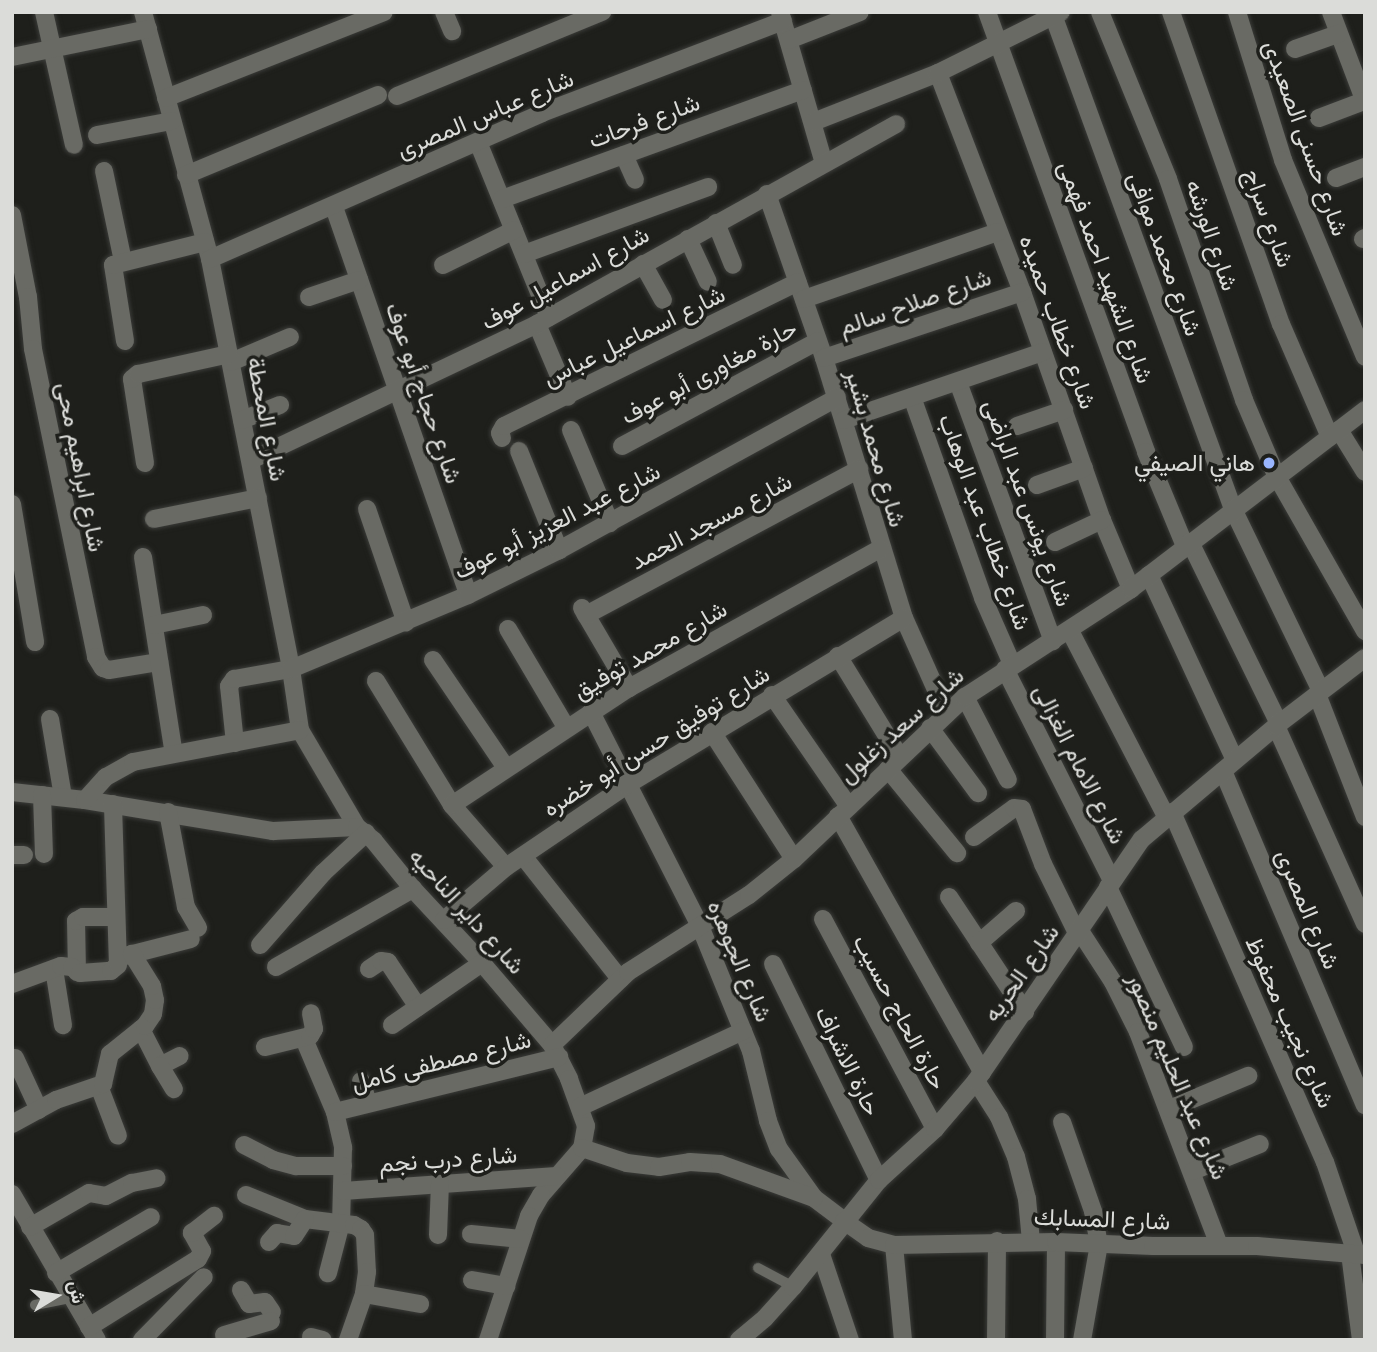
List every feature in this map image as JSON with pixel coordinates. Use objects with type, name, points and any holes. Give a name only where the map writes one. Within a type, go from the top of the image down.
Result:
[{"type":"street","points":[[44,12],[74,145]]},
{"type":"street","points":[[166,98],[384,12]]},
{"type":"street","points":[[443,12],[452,31]]},
{"type":"street","points":[[397,96],[602,12]]},
{"type":"street","points":[[789,40],[860,12]]},
{"type":"street","name":"شارع الشهيد احمد فهمى","points":[[987,12],[1146,452],[1188,544],[1278,725],[1365,924]]},
{"type":"street","name":"شارع الورشه","points":[[1100,12],[1172,190],[1244,400],[1276,475],[1365,631]]},
{"type":"street","name":"شارع سراج","points":[[1171,12],[1281,324],[1335,433],[1365,472]]},
{"type":"street","name":"شارع حسنى الصعيدى","points":[[1237,12],[1283,160],[1365,357]]},
{"type":"street","points":[[1319,118],[1365,102],[1331,12]]},
{"type":"street","points":[[813,122],[938,73],[1055,14]]},
{"type":"street","name":"شارع محمد موافى","points":[[1055,14],[1233,509],[1319,692],[1365,817]]},
{"type":"street","points":[[782,17],[824,163]]},
{"type":"street","name":"شارع عباس المصرى","points":[[123,261],[208,251],[334,207],[542,113],[782,17]]},
{"type":"street","points":[[12,57],[145,20]]},
{"type":"street","name":"شارع المحطة","points":[[145,20],[208,251],[251,460],[300,730],[362,830]]},
{"type":"street","points":[[1295,49],[1338,34]]},
{"type":"street","name":"شارع خطاب حميده","points":[[938,73],[1022,292],[1102,520],[1131,589]]},
{"type":"street","name":"شارع فرحات","points":[[502,199],[803,90]]},
{"type":"street","points":[[186,176],[378,95]]},
{"type":"street","points":[[97,135],[172,121]]},
{"type":"street","name":"شارع اسماعيل عوف","points":[[251,460],[398,393],[543,320],[896,124]]},
{"type":"street","points":[[478,142],[524,254],[568,397]]},
{"type":"street","points":[[624,155],[635,180]]},
{"type":"street","points":[[1336,178],[1365,167]]},
{"type":"street","points":[[104,171],[123,261],[112,267],[125,341]]},
{"type":"street","points":[[524,254],[708,187]]},
{"type":"street","name":"شارع محمد بشير","points":[[767,194],[837,398],[880,549],[904,618],[946,712]]},
{"type":"street","name":"شارع حجاج أبو عوف","points":[[334,207],[468,595]]},
{"type":"street","name":"شارع ابراهيم محى","points":[[12,215],[18,271],[96,657],[103,668],[109,670],[159,662]]},
{"type":"street","points":[[716,223],[733,265]]},
{"type":"street","points":[[443,265],[514,230]]},
{"type":"street","name":"شارع اسماعيل عباس","points":[[502,438],[500,433],[504,426],[801,291],[998,232]]},
{"type":"street","points":[[688,239],[708,282]]},
{"type":"street","points":[[643,264],[663,300]]},
{"type":"street","points":[[309,297],[359,280]]},
{"type":"street","name":"شارع صلاح سالم","points":[[821,350],[1022,292]]},
{"type":"street","points":[[145,463],[132,379],[138,374],[230,358],[290,337]]},
{"type":"street","name":"حارة مغاورى أبو عوف","points":[[622,446],[821,350]]},
{"type":"street","points":[[844,420],[1043,352]]},
{"type":"street","name":"شارع يونس عبد الراضى","points":[[958,382],[1053,640]]},
{"type":"street","name":"شارع خطاب عبد الوهاب","points":[[912,397],[1009,667]]},
{"type":"street","name":"شارع عبد العزيز أبو عوف","points":[[235,743],[229,686],[232,681],[291,669],[468,595],[559,551],[837,398]]},
{"type":"street","points":[[243,420],[279,405]]},
{"type":"street","points":[[1017,426],[1064,410]]},
{"type":"street","name":"شارع سعد زغلول","points":[[555,1051],[621,979],[656,952],[749,895],[794,859],[946,712],[1009,667],[1070,631],[1131,589],[1276,475],[1365,410]]},
{"type":"street","points":[[571,430],[610,523]]},
{"type":"street","points":[[519,451],[559,551]]},
{"type":"street","points":[[1037,485],[1084,468]]},
{"type":"street","name":"شارع مسجد الحمد","points":[[629,688],[584,611],[859,469]]},
{"type":"street","points":[[154,519],[258,498]]},
{"type":"street","points":[[12,504],[35,642]]},
{"type":"street","points":[[366,509],[406,623]]},
{"type":"street","points":[[1055,542],[1102,520]]},
{"type":"street","name":"شارع محمد توفيق","points":[[452,805],[566,727],[629,688],[880,549]]},
{"type":"street","name":"شارع ابراهيم محى","points":[[144,557],[174,754]]},
{"type":"street","name":"شارع المصرى","points":[[1149,575],[1229,765],[1365,1104]]},
{"type":"street","points":[[154,625],[203,615]]},
{"type":"street","name":"شارع توفيق حسن أبو خضره","points":[[444,920],[506,867],[627,785],[772,695],[904,618]]},
{"type":"street","points":[[508,629],[566,727]]},
{"type":"street","name":"شارع نجيب محفوظ","points":[[1070,631],[1169,814],[1325,1162],[1357,1254],[1361,1340]]},
{"type":"street","points":[[838,656],[894,763],[957,853]]},
{"type":"street","name":"شارع الحريه","points":[[739,1340],[765,1318],[793,1287],[878,1180],[935,1129],[979,1077],[1142,839],[1278,725],[1365,658]]},
{"type":"street","points":[[433,660],[506,768]]},
{"type":"street","name":"شارع الامام الغزالى","points":[[1009,667],[1184,1048]]},
{"type":"street","points":[[376,681],[452,805],[506,867]]},
{"type":"street","points":[[772,695],[843,811],[999,1118],[1016,1157],[1027,1199],[1031,1241]]},
{"type":"street","points":[[965,697],[1008,780]]},
{"type":"street","name":"شارع الجوهره","points":[[591,712],[700,926],[758,1072],[768,1121],[779,1149],[814,1198],[844,1221]]},
{"type":"street","points":[[50,719],[62,797]]},
{"type":"street","points":[[930,728],[978,793]]},
{"type":"street","points":[[85,800],[119,767],[300,730]]},
{"type":"street","points":[[712,732],[794,859]]},
{"type":"street","points":[[12,792],[168,812],[273,831],[362,830]]},
{"type":"street","points":[[42,795],[44,854]]},
{"type":"street","points":[[13,1121],[56,1100],[106,1082],[106,1062],[110,1054],[142,1029],[153,1014],[155,1000],[152,986],[123,959],[115,917],[113,804]]},
{"type":"street","name":"شارع عبد الحليم منصور","points":[[974,838],[1014,808],[1023,809],[1043,863],[1079,932],[1113,982],[1138,1032],[1219,1245]]},
{"type":"street","points":[[12,985],[66,966],[76,972],[111,971],[123,959],[194,934],[186,907],[168,812]]},
{"type":"street","points":[[260,944],[269,921],[323,873],[362,830]]},
{"type":"street","name":"شارع داير الناحيه","points":[[362,830],[482,963],[555,1051],[586,1126],[582,1148]]},
{"type":"street","points":[[523,856],[621,979]]},
{"type":"street","points":[[276,967],[413,889]]},
{"type":"street","points":[[949,897],[1025,1013]]},
{"type":"street","points":[[979,943],[1016,911]]},
{"type":"street","points":[[76,972],[76,921],[83,918],[115,917]]},
{"type":"street","name":"حارة الحاج حسيب","points":[[823,919],[935,1129]]},
{"type":"street","points":[[369,969],[381,961],[388,962],[418,1007]]},
{"type":"street","points":[[392,1025],[482,963]]},
{"type":"street","name":"حارة الاشراف","points":[[773,964],[878,1180]]},
{"type":"street","points":[[54,969],[63,1024]]},
{"type":"street","points":[[265,1047],[304,1039],[314,1029],[311,1013]]},
{"type":"street","points":[[142,1029],[174,1089]]},
{"type":"street","points":[[580,1107],[743,1031]]},
{"type":"street","points":[[304,1039],[335,1112],[343,1166],[341,1223],[328,1273]]},
{"type":"street","name":"شارع مصطفى كامل","points":[[335,1112],[555,1051]]},
{"type":"street","points":[[160,1066],[180,1056]]},
{"type":"street","points":[[15,1058],[39,1110]]},
{"type":"street","points":[[1348,1064],[1365,1058]]},
{"type":"street","points":[[1169,1109],[1248,1076]]},
{"type":"street","points":[[361,1081],[368,1104]]},
{"type":"street","points":[[99,1086],[118,1136]]},
{"type":"street","points":[[1062,1122],[1090,1199],[1100,1244],[1082,1340]]},
{"type":"street","points":[[1193,1171],[1260,1144]]},
{"type":"street","points":[[244,1145],[273,1160],[296,1166],[343,1166]]},
{"type":"street","points":[[488,1340],[535,1205],[556,1176],[582,1148],[627,1163],[659,1167],[690,1162],[720,1164],[814,1198]]},
{"type":"street","name":"شارع درب نجم","points":[[343,1191],[556,1176]]},
{"type":"street","points":[[30,1227],[89,1193],[106,1196],[132,1183],[157,1178]]},
{"type":"street","points":[[438,1235],[440,1184]]},
{"type":"street","points":[[246,1195],[305,1219],[354,1225],[365,1235],[367,1272],[364,1294],[348,1340]]},
{"type":"street","points":[[13,1198],[93,1334],[198,1259],[202,1251],[192,1233],[214,1216]]},
{"type":"street","points":[[56,1273],[151,1217]]},
{"type":"street","points":[[269,1241],[277,1233],[294,1236],[305,1219]]},
{"type":"street","name":"شارع المسابك","points":[[844,1221],[868,1238],[894,1245],[1056,1241],[1219,1245],[1357,1254]]},
{"type":"street","points":[[471,1234],[521,1239]]},
{"type":"street","points":[[996,1340],[997,1241]]},
{"type":"street","points":[[1055,1340],[1056,1241]]},
{"type":"street","points":[[894,1245],[903,1340]]},
{"type":"street","points":[[821,1254],[850,1340]]},
{"type":"street","points":[[142,1340],[204,1277]]},
{"type":"street","points":[[472,1280],[506,1286]]},
{"type":"street","points":[[241,1290],[248,1304],[265,1302],[272,1312],[270,1340]]},
{"type":"street","points":[[364,1294],[421,1304]]},
{"type":"street","points":[[225,1335],[272,1312]]},
{"type":"lane","points":[[758,1268],[793,1287]]},
{"type":"lane","points":[[35,1305],[71,1298]]},
{"type":"place","name":"هاني الصيفي","points":[[1269,463]]}]
